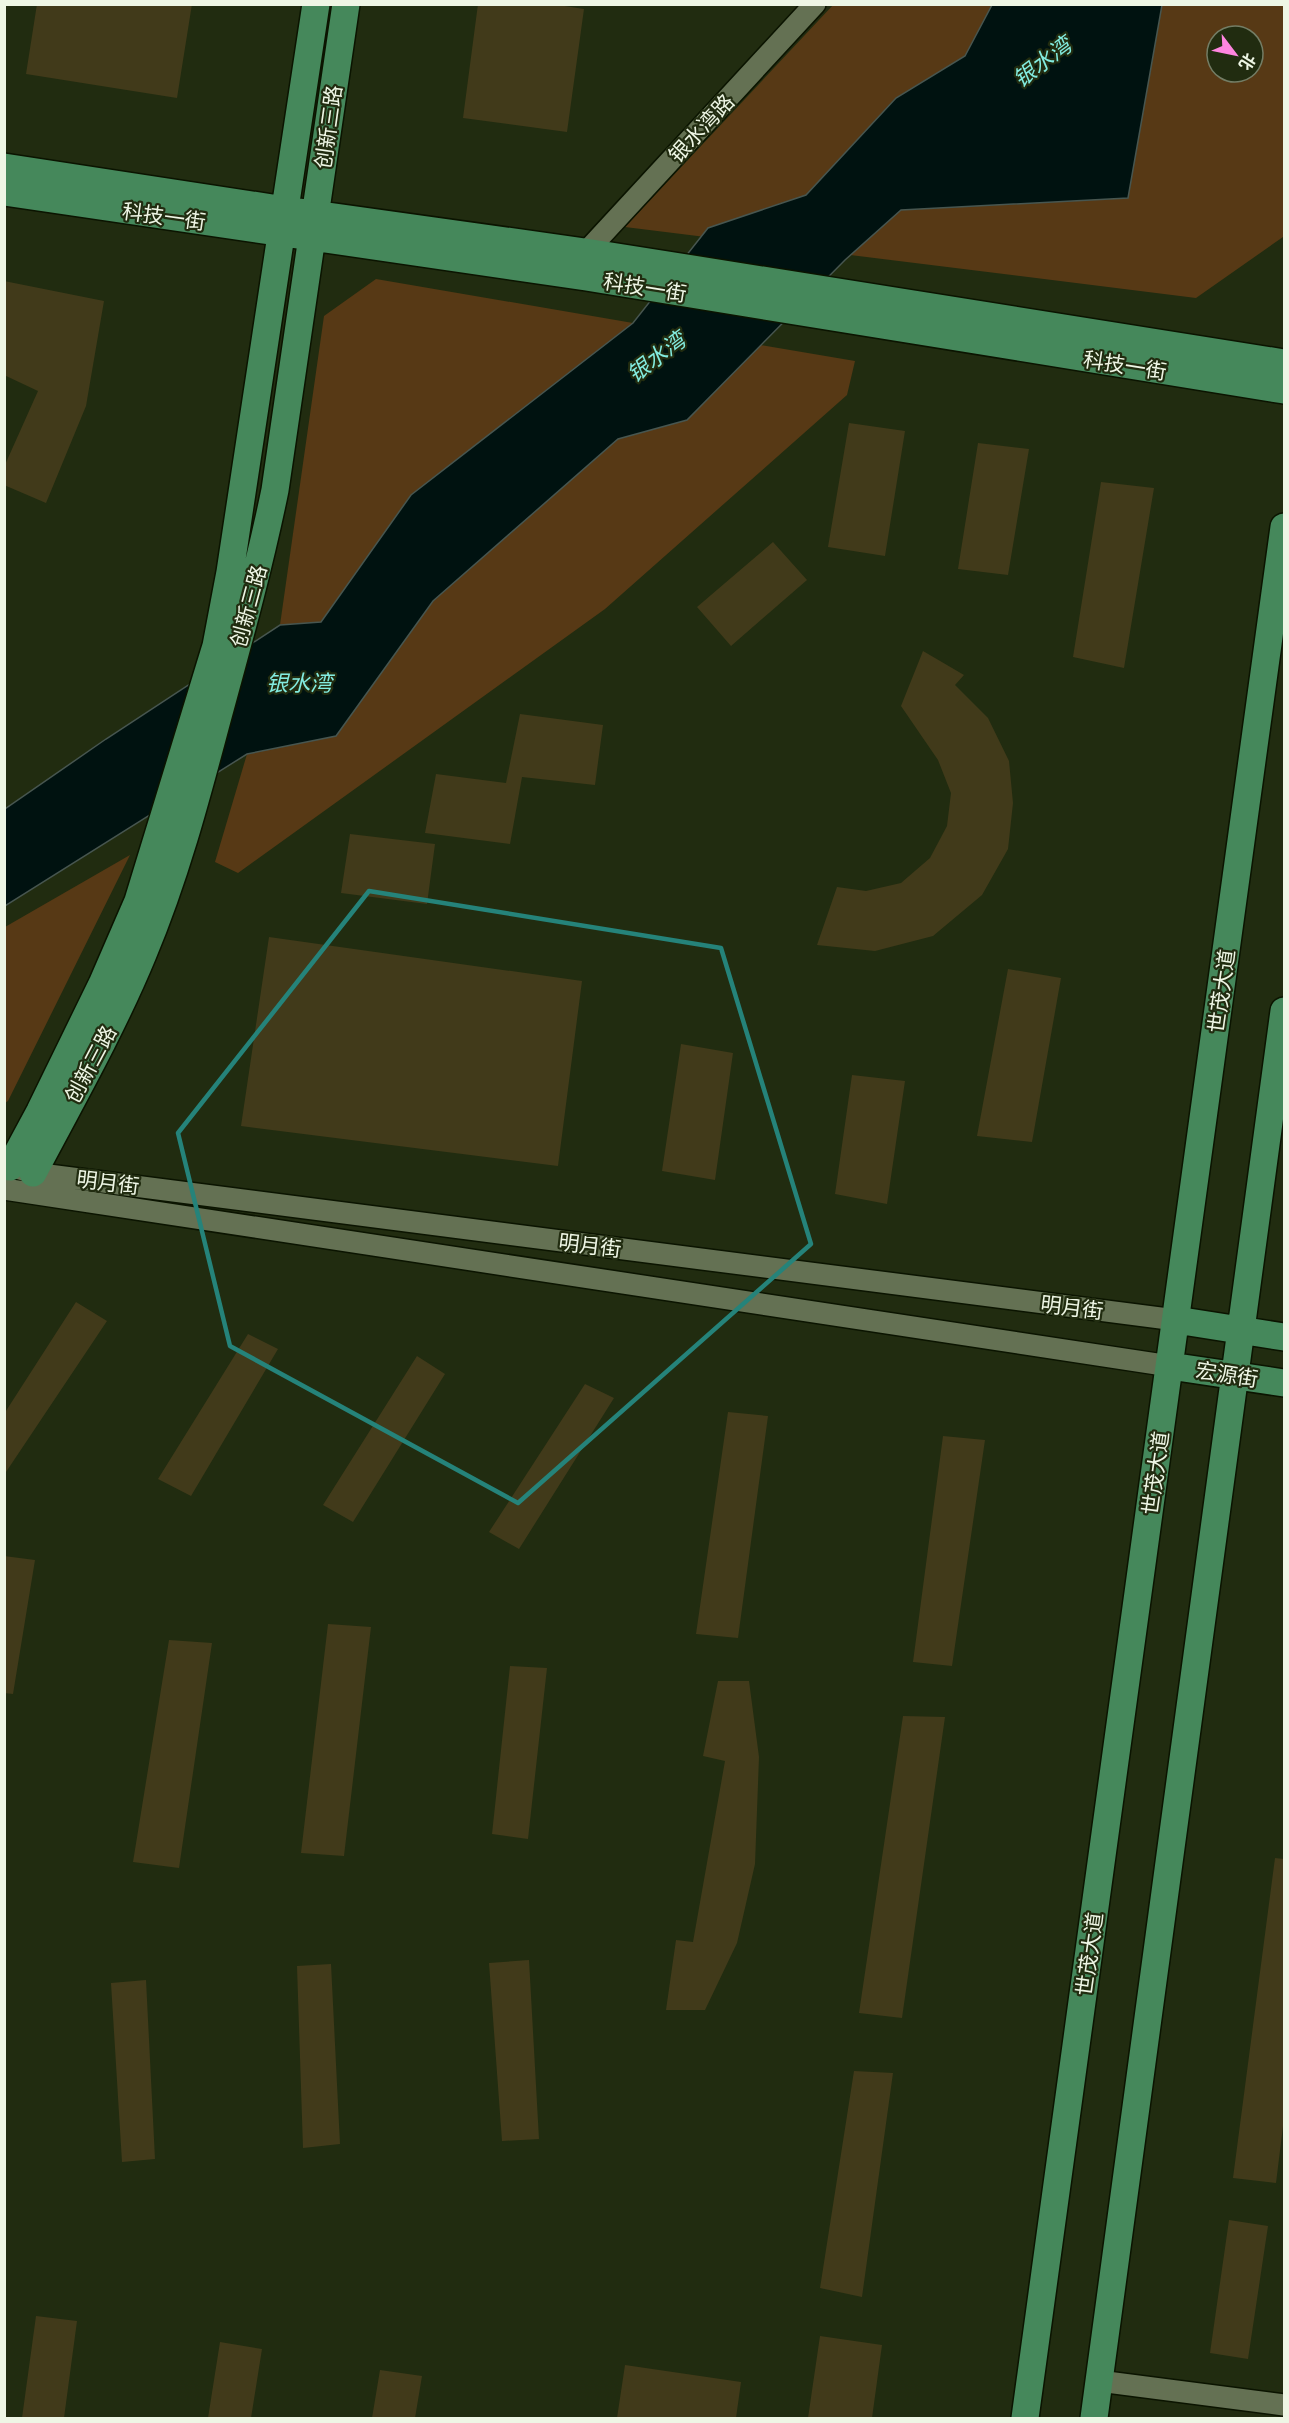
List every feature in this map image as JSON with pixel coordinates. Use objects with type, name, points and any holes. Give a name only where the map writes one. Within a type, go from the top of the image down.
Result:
[{"type":"main road","name":"创新三路","points":[[13,1174],[40,1111],[102,984],[138,901],[166,818],[216,646],[230,572],[316,4]]},
{"type":"main road","name":"创新三路","points":[[13,1174],[122,1003],[167,891],[195,801],[262,555],[275,490],[346,4]]},
{"type":"main road","name":"科技一街","points":[[4,167],[314,226],[588,261],[885,313],[1284,390]]},
{"type":"main road","name":"科技一街","points":[[4,192],[283,221]]},
{"type":"main road","name":"科技一街","points":[[885,313],[1284,363]]},
{"type":"main road","name":"世茂大道","points":[[1025,2418],[1284,527]]},
{"type":"main road","points":[[1094,2418],[1284,1011]]},
{"type":"main road","points":[[1176,1320],[1284,1337]]},
{"type":"main road","name":"宏源街","points":[[1170,1366],[1284,1383]]},
{"type":"street","name":"银水湾路","points":[[588,261],[815,4]]},
{"type":"street","name":"明月街","points":[[13,1174],[1176,1320]]},
{"type":"street","name":"明月街","points":[[13,1174],[1170,1366]]},
{"type":"street","points":[[1099,2380],[1284,2405]]},
{"type":"highlighted area","points":[[369,891],[721,948],[811,1244],[518,1503],[230,1346],[178,1133]]},
{"type":"shaded area","points":[[833,5],[1284,5],[1283,237],[1196,298],[625,227]]},
{"type":"shaded area","points":[[376,279],[633,323],[411,495],[321,622],[280,625],[324,316]]},
{"type":"shaded area","points":[[760,345],[855,361],[847,395],[605,609],[238,873],[215,862],[247,754],[336,736],[433,601],[618,439],[687,420]]},
{"type":"shaded area","points":[[130,855],[8,1101],[5,1103],[5,927]]},
{"type":"water","name":"银水湾","points":[[992,5],[1162,5],[1128,198],[901,210],[845,260],[687,420],[618,439],[433,601],[336,736],[247,754],[5,906],[5,809],[106,739],[280,625],[321,622],[411,495],[633,323],[708,228],[806,195],[896,98],[965,56]]},
{"type":"building","points":[[37,4],[192,4],[177,98],[26,74]]},
{"type":"building","points":[[478,4],[552,4],[584,9],[567,132],[463,118]]},
{"type":"building","points":[[4,281],[104,301],[86,406],[46,503],[4,485],[4,467],[38,391],[4,375]]},
{"type":"building","points":[[849,423],[905,431],[885,556],[828,547]]},
{"type":"building","points":[[978,443],[1029,449],[1008,575],[958,569]]},
{"type":"building","points":[[1101,482],[1154,488],[1124,668],[1073,657]]},
{"type":"building","points":[[773,542],[807,580],[731,646],[697,607]]},
{"type":"building","points":[[923,651],[964,675],[955,685],[988,718],[1009,761],[1013,803],[1008,849],[982,895],[933,936],[875,951],[817,945],[837,887],[866,891],[901,883],[930,858],[947,826],[951,793],[938,760],[901,706]]},
{"type":"building","points":[[520,714],[603,725],[595,785],[522,777],[510,844],[425,833],[436,774],[506,783]]},
{"type":"building","points":[[350,834],[435,844],[427,904],[341,893]]},
{"type":"building","points":[[269,937],[582,981],[558,1166],[241,1126]]},
{"type":"building","points":[[1008,969],[1061,978],[1032,1142],[977,1136]]},
{"type":"building","points":[[681,1044],[733,1053],[715,1180],[662,1171]]},
{"type":"building","points":[[852,1075],[905,1081],[887,1204],[835,1194]]},
{"type":"building","points":[[76,1302],[107,1321],[4,1475],[4,1414]]},
{"type":"building","points":[[248,1334],[278,1349],[191,1496],[158,1479]]},
{"type":"building","points":[[417,1356],[445,1374],[353,1522],[323,1505]]},
{"type":"building","points":[[585,1384],[614,1398],[519,1549],[489,1532]]},
{"type":"building","points":[[728,1412],[768,1416],[738,1638],[696,1634]]},
{"type":"building","points":[[943,1436],[985,1440],[952,1666],[913,1662]]},
{"type":"building","points":[[4,1556],[35,1560],[13,1694],[4,1693]]},
{"type":"building","points":[[328,1624],[371,1627],[344,1856],[301,1853]]},
{"type":"building","points":[[169,1640],[212,1643],[179,1868],[133,1862]]},
{"type":"building","points":[[510,1666],[547,1668],[528,1839],[492,1834]]},
{"type":"building","points":[[718,1681],[749,1681],[759,1757],[755,1864],[737,1943],[705,2010],[666,2010],[676,1940],[693,1942],[725,1761],[703,1756]]},
{"type":"building","points":[[903,1716],[945,1717],[902,2018],[859,2013]]},
{"type":"building","points":[[1275,1858],[1284,1859],[1284,2118],[1276,2183],[1233,2178]]},
{"type":"building","points":[[529,1960],[539,2139],[502,2141],[489,1963]]},
{"type":"building","points":[[331,1964],[340,2144],[303,2148],[297,1966]]},
{"type":"building","points":[[146,1980],[155,2159],[122,2162],[111,1983]]},
{"type":"building","points":[[854,2071],[893,2073],[862,2297],[820,2288]]},
{"type":"building","points":[[1229,2220],[1268,2226],[1248,2359],[1210,2353]]},
{"type":"building","points":[[36,2316],[77,2321],[64,2418],[22,2418]]},
{"type":"building","points":[[820,2336],[882,2345],[872,2418],[808,2418]]},
{"type":"building","points":[[220,2342],[262,2349],[251,2418],[208,2418]]},
{"type":"building","points":[[625,2365],[741,2382],[736,2418],[617,2418]]},
{"type":"building","points":[[380,2370],[422,2376],[415,2418],[372,2418]]}]
